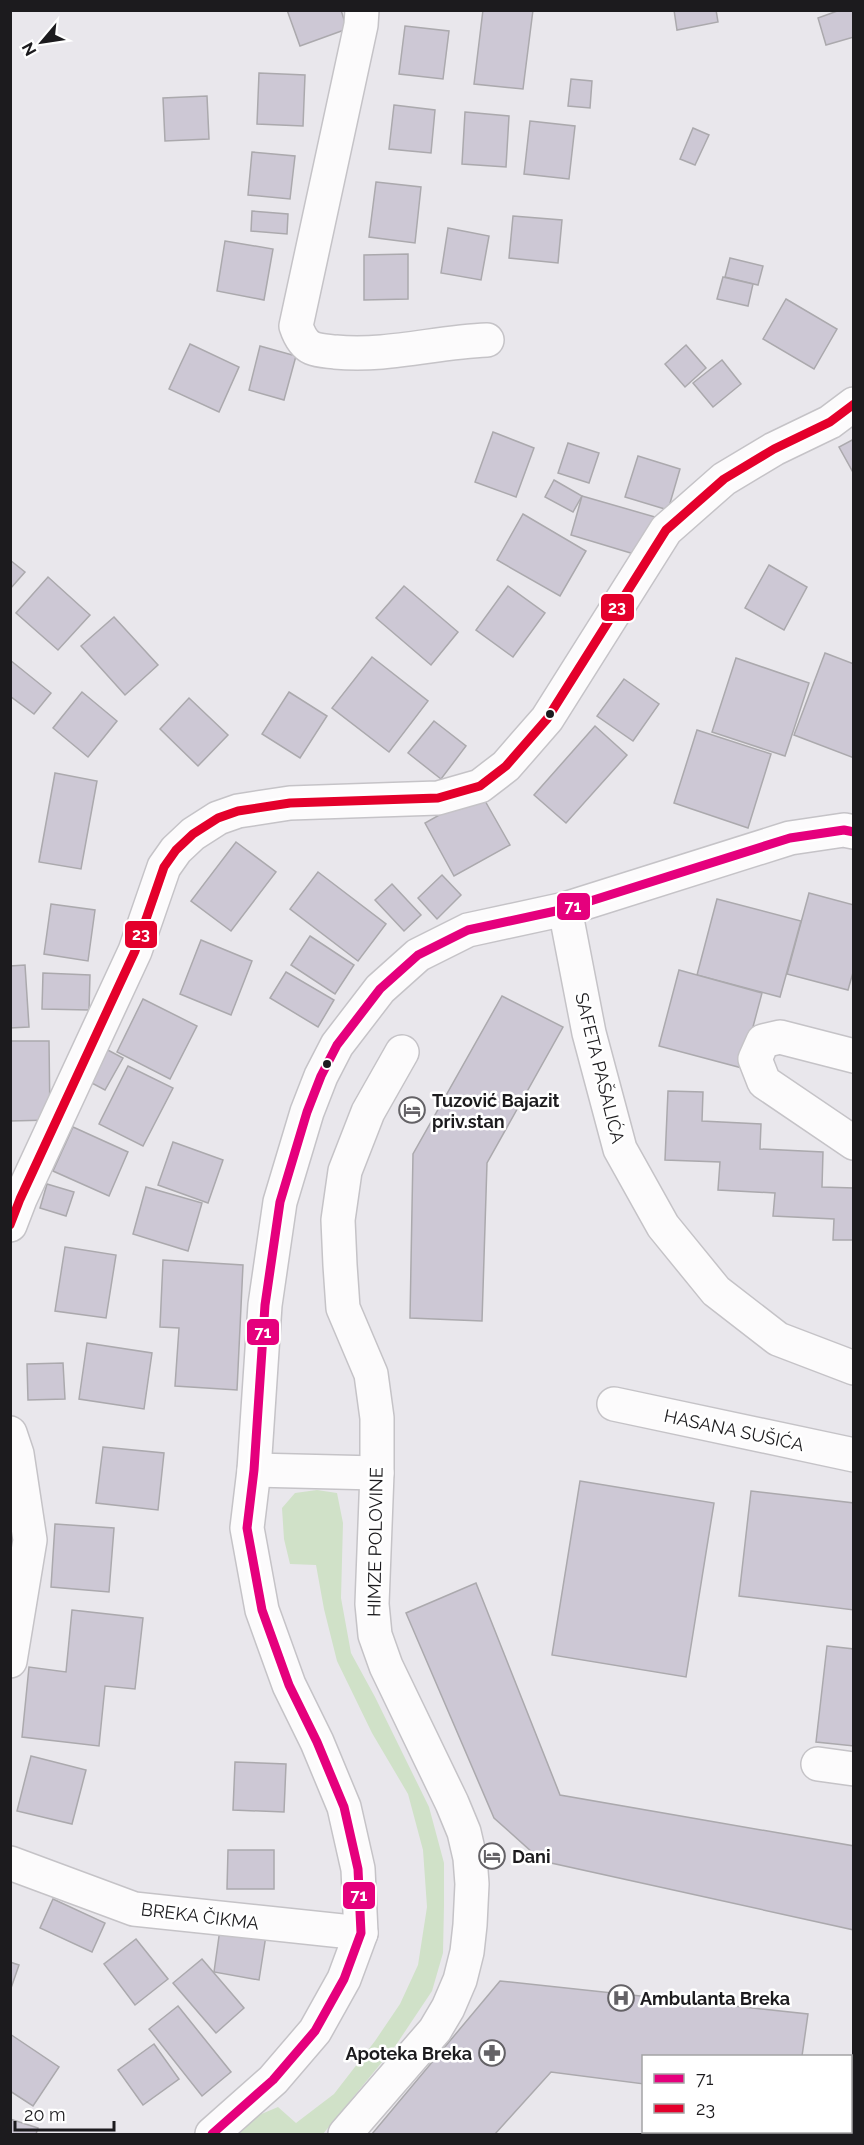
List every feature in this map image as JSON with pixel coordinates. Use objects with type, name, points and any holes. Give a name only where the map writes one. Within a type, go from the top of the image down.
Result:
[{"type":"street","points":[[362,10],[361,25],[296,326],[299,335],[313,348],[379,354],[488,340]]},
{"type":"street","points":[[10,1226],[20,1199],[135,951],[164,867],[176,850],[193,834],[218,818],[238,812],[290,803],[438,798],[480,786],[506,766],[547,718],[666,530],[724,478],[774,449],[830,422],[854,404]]},
{"type":"street","points":[[212,2134],[273,2080],[315,2031],[344,1979],[361,1932],[358,1869],[344,1807],[290,1685],[262,1611],[247,1528],[254,1470],[265,1305],[280,1202],[307,1112],[321,1076],[337,1045],[380,989],[418,955],[468,930],[565,909],[790,838],[844,830],[854,832]]},
{"type":"street","name":"SAFETA PAŠALIĆA","points":[[565,909],[589,1033],[620,1149],[663,1226],[716,1291],[778,1339],[854,1368]]},
{"type":"street","points":[[854,1056],[780,1037],[763,1041],[755,1059],[764,1082],[854,1143]]},
{"type":"street","name":"HIMZE POLOVINE","points":[[345,2134],[435,2030],[460,1980],[467,1952],[470,1925],[472,1884],[470,1858],[464,1832],[386,1666],[375,1635],[372,1604],[377,1418],[371,1374],[344,1308],[338,1220],[345,1171],[368,1112],[402,1052]]},
{"type":"street","name":"HASANA SUŠIĆA","points":[[614,1404],[854,1455]]},
{"type":"street","points":[[10,1433],[17,1454],[30,1540],[10,1661]]},
{"type":"street","points":[[254,1470],[377,1473]]},
{"type":"street","points":[[818,1764],[854,1769]]},
{"type":"street","name":"BREKA ČIKMA","points":[[10,1863],[134,1909],[254,1923],[361,1932]]},
{"type":"green space","points":[[317,1490],[337,1493],[343,1523],[341,1598],[351,1653],[429,1807],[444,1863],[443,1953],[432,1991],[396,2045],[323,2134],[229,2134],[259,2115],[278,2107],[296,2123],[334,2094],[400,2004],[418,1965],[427,1907],[423,1850],[408,1794],[372,1733],[337,1661],[316,1565],[290,1564],[284,1539],[282,1508],[295,1493]]},
{"type":"building","points":[[287,10],[341,10],[347,29],[300,46]]},
{"type":"building","points":[[483,10],[533,10],[523,89],[474,84]]},
{"type":"building","points":[[674,10],[716,10],[718,22],[677,30]]},
{"type":"building","points":[[840,10],[854,10],[854,37],[826,45],[818,18]]},
{"type":"building","points":[[405,26],[449,31],[443,79],[399,74]]},
{"type":"building","points":[[259,73],[305,75],[303,126],[257,124]]},
{"type":"building","points":[[571,79],[592,81],[590,108],[568,106]]},
{"type":"building","points":[[207,96],[209,139],[165,141],[163,98]]},
{"type":"building","points":[[394,105],[435,110],[431,153],[389,149]]},
{"type":"building","points":[[465,112],[509,116],[506,167],[462,164]]},
{"type":"building","points":[[530,121],[575,126],[569,179],[524,174]]},
{"type":"building","points":[[693,128],[709,135],[695,165],[680,159]]},
{"type":"building","points":[[252,152],[295,156],[290,199],[248,195]]},
{"type":"building","points":[[376,182],[421,187],[415,243],[369,237]]},
{"type":"building","points":[[252,211],[288,214],[287,234],[251,231]]},
{"type":"building","points":[[513,216],[562,220],[558,263],[509,258]]},
{"type":"building","points":[[448,228],[489,236],[481,280],[441,273]]},
{"type":"building","points":[[225,241],[273,249],[264,300],[217,291]]},
{"type":"building","points":[[408,254],[408,299],[364,300],[364,255]]},
{"type":"building","points":[[730,258],[763,266],[758,285],[725,277]]},
{"type":"building","points":[[723,277],[753,284],[748,306],[717,299]]},
{"type":"building","points":[[786,299],[837,329],[814,369],[763,339]]},
{"type":"building","points":[[190,344],[239,367],[219,412],[169,389]]},
{"type":"building","points":[[686,345],[706,368],[685,387],[665,364]]},
{"type":"building","points":[[260,346],[296,356],[284,400],[249,390]]},
{"type":"building","points":[[722,360],[741,384],[713,407],[693,383]]},
{"type":"building","points":[[493,432],[534,448],[516,497],[475,482]]},
{"type":"building","points":[[854,439],[854,474],[839,447]]},
{"type":"building","points":[[568,443],[599,453],[589,483],[558,473]]},
{"type":"building","points":[[638,456],[680,469],[668,510],[625,497]]},
{"type":"building","points":[[554,480],[582,496],[573,512],[545,497]]},
{"type":"building","points":[[582,496],[655,517],[644,557],[571,535]]},
{"type":"building","points":[[523,514],[586,551],[560,596],[497,560]]},
{"type":"building","points":[[10,560],[25,572],[10,589]]},
{"type":"building","points":[[769,565],[807,587],[784,630],[745,608]]},
{"type":"building","points":[[48,577],[90,615],[58,650],[16,613]]},
{"type":"building","points":[[404,586],[458,632],[431,665],[376,618]]},
{"type":"building","points":[[508,586],[545,613],[513,657],[476,630]]},
{"type":"building","points":[[114,617],[158,665],[125,695],[81,646]]},
{"type":"building","points":[[825,653],[854,664],[854,758],[794,735]]},
{"type":"building","points":[[372,657],[428,701],[389,752],[332,708]]},
{"type":"building","points":[[736,658],[809,683],[785,756],[712,732]]},
{"type":"building","points":[[10,660],[51,693],[34,714],[10,696]]},
{"type":"building","points":[[624,679],[659,704],[633,741],[597,716]]},
{"type":"building","points":[[82,692],[117,721],[88,757],[53,728]]},
{"type":"building","points":[[289,692],[327,716],[300,758],[262,734]]},
{"type":"building","points":[[189,698],[228,735],[198,766],[160,729]]},
{"type":"building","points":[[434,721],[466,746],[441,779],[408,753]]},
{"type":"building","points":[[595,726],[627,755],[566,823],[534,795]]},
{"type":"building","points":[[697,730],[771,754],[748,828],[674,803]]},
{"type":"building","points":[[55,773],[97,781],[81,869],[39,862]]},
{"type":"building","points":[[480,792],[510,845],[454,876],[425,823]]},
{"type":"building","points":[[236,842],[276,872],[231,931],[191,901]]},
{"type":"building","points":[[318,872],[386,924],[358,961],[290,909]]},
{"type":"building","points":[[442,875],[461,895],[437,919],[418,898]]},
{"type":"building","points":[[392,884],[421,915],[404,931],[375,900]]},
{"type":"building","points":[[809,893],[854,905],[854,969],[848,990],[787,974]]},
{"type":"building","points":[[717,899],[801,921],[780,997],[697,975]]},
{"type":"building","points":[[51,904],[95,910],[88,961],[44,954]]},
{"type":"building","points":[[310,936],[354,965],[335,994],[291,965]]},
{"type":"building","points":[[201,940],[252,961],[231,1015],[180,994]]},
{"type":"building","points":[[25,965],[29,1027],[10,1028],[10,966]]},
{"type":"building","points":[[679,970],[762,993],[742,1068],[659,1046]]},
{"type":"building","points":[[286,972],[334,1000],[318,1027],[270,998]]},
{"type":"building","points":[[43,973],[90,975],[89,1010],[42,1009]]},
{"type":"building","points":[[502,996],[563,1027],[487,1163],[482,1321],[410,1318],[413,1154]]},
{"type":"building","points":[[143,999],[197,1026],[170,1079],[117,1052]]},
{"type":"building","points":[[10,1041],[49,1041],[50,1120],[10,1121]]},
{"type":"building","points":[[104,1048],[123,1058],[105,1090],[86,1080]]},
{"type":"building","points":[[128,1066],[173,1088],[143,1146],[99,1124]]},
{"type":"building","points":[[668,1091],[703,1092],[702,1121],[761,1124],[760,1149],[823,1152],[822,1187],[854,1188],[854,1240],[833,1240],[834,1219],[773,1216],[775,1193],[718,1190],[720,1162],[665,1160]]},
{"type":"building","points":[[73,1127],[128,1152],[109,1196],[53,1171]]},
{"type":"building","points":[[173,1142],[223,1160],[208,1203],[158,1185]]},
{"type":"building","points":[[47,1184],[74,1192],[66,1216],[40,1208]]},
{"type":"building","points":[[146,1187],[202,1203],[188,1251],[133,1234]]},
{"type":"building","points":[[65,1247],[116,1255],[106,1318],[55,1311]]},
{"type":"building","points":[[163,1260],[243,1265],[237,1390],[175,1386],[179,1328],[160,1327]]},
{"type":"building","points":[[87,1343],[152,1353],[144,1409],[79,1399]]},
{"type":"building","points":[[63,1363],[65,1399],[28,1400],[27,1364]]},
{"type":"building","points":[[103,1447],[164,1453],[158,1510],[96,1503]]},
{"type":"building","points":[[580,1481],[714,1503],[686,1677],[552,1655]]},
{"type":"building","points":[[751,1491],[854,1503],[854,1610],[739,1596]]},
{"type":"building","points":[[55,1524],[114,1528],[109,1592],[51,1587]]},
{"type":"building","points":[[476,1583],[560,1795],[854,1846],[854,1930],[542,1861],[494,1818],[406,1613]]},
{"type":"building","points":[[72,1610],[143,1618],[135,1689],[105,1686],[99,1746],[22,1737],[29,1667],[66,1672]]},
{"type":"building","points":[[827,1646],[854,1649],[854,1746],[816,1742]]},
{"type":"building","points":[[31,1756],[86,1770],[72,1824],[17,1811]]},
{"type":"building","points":[[235,1762],[286,1764],[284,1812],[233,1810]]},
{"type":"building","points":[[228,1850],[274,1850],[274,1889],[227,1889]]},
{"type":"building","points":[[53,1899],[105,1923],[92,1952],[40,1928]]},
{"type":"building","points":[[221,1922],[267,1929],[259,1980],[214,1972]]},
{"type":"building","points":[[136,1939],[168,1979],[135,2005],[104,1964]]},
{"type":"building","points":[[202,1959],[244,2008],[216,2033],[173,1983]]},
{"type":"building","points":[[10,1962],[19,1965],[10,1991]]},
{"type":"building","points":[[500,1981],[808,2014],[802,2055],[642,2055],[642,2084],[551,2072],[495,2134],[372,2134]]},
{"type":"building","points":[[178,2006],[231,2072],[202,2096],[149,2029]]},
{"type":"building","points":[[10,2034],[59,2067],[33,2106],[10,2091]]},
{"type":"building","points":[[154,2044],[179,2079],[143,2105],[118,2070]]},
{"type":"building","points":[[10,2119],[38,2128],[36,2134],[10,2134]]},
{"type":"transit line","name":"23","points":[[10,1225],[135,951],[164,867],[176,850],[193,834],[218,818],[238,811],[290,803],[438,798],[480,786],[506,766],[547,719],[666,530],[724,479],[774,449],[830,422],[854,404]]},
{"type":"transit line","name":"71","points":[[212,2134],[273,2080],[315,2031],[344,1979],[361,1933],[358,1869],[344,1807],[317,1742],[289,1685],[262,1610],[247,1528],[254,1470],[265,1305],[280,1202],[307,1112],[321,1076],[337,1045],[380,989],[418,955],[468,930],[565,909],[790,838],[844,830],[854,832]]},
{"type":"place","name":"Tuzović Bajazit priv.stan","points":[[412,1110]]},
{"type":"place","name":"Dani","points":[[492,1856]]},
{"type":"place","name":"Ambulanta Breka","points":[[621,1998]]},
{"type":"place","name":"Apoteka Breka","points":[[492,2053]]}]
